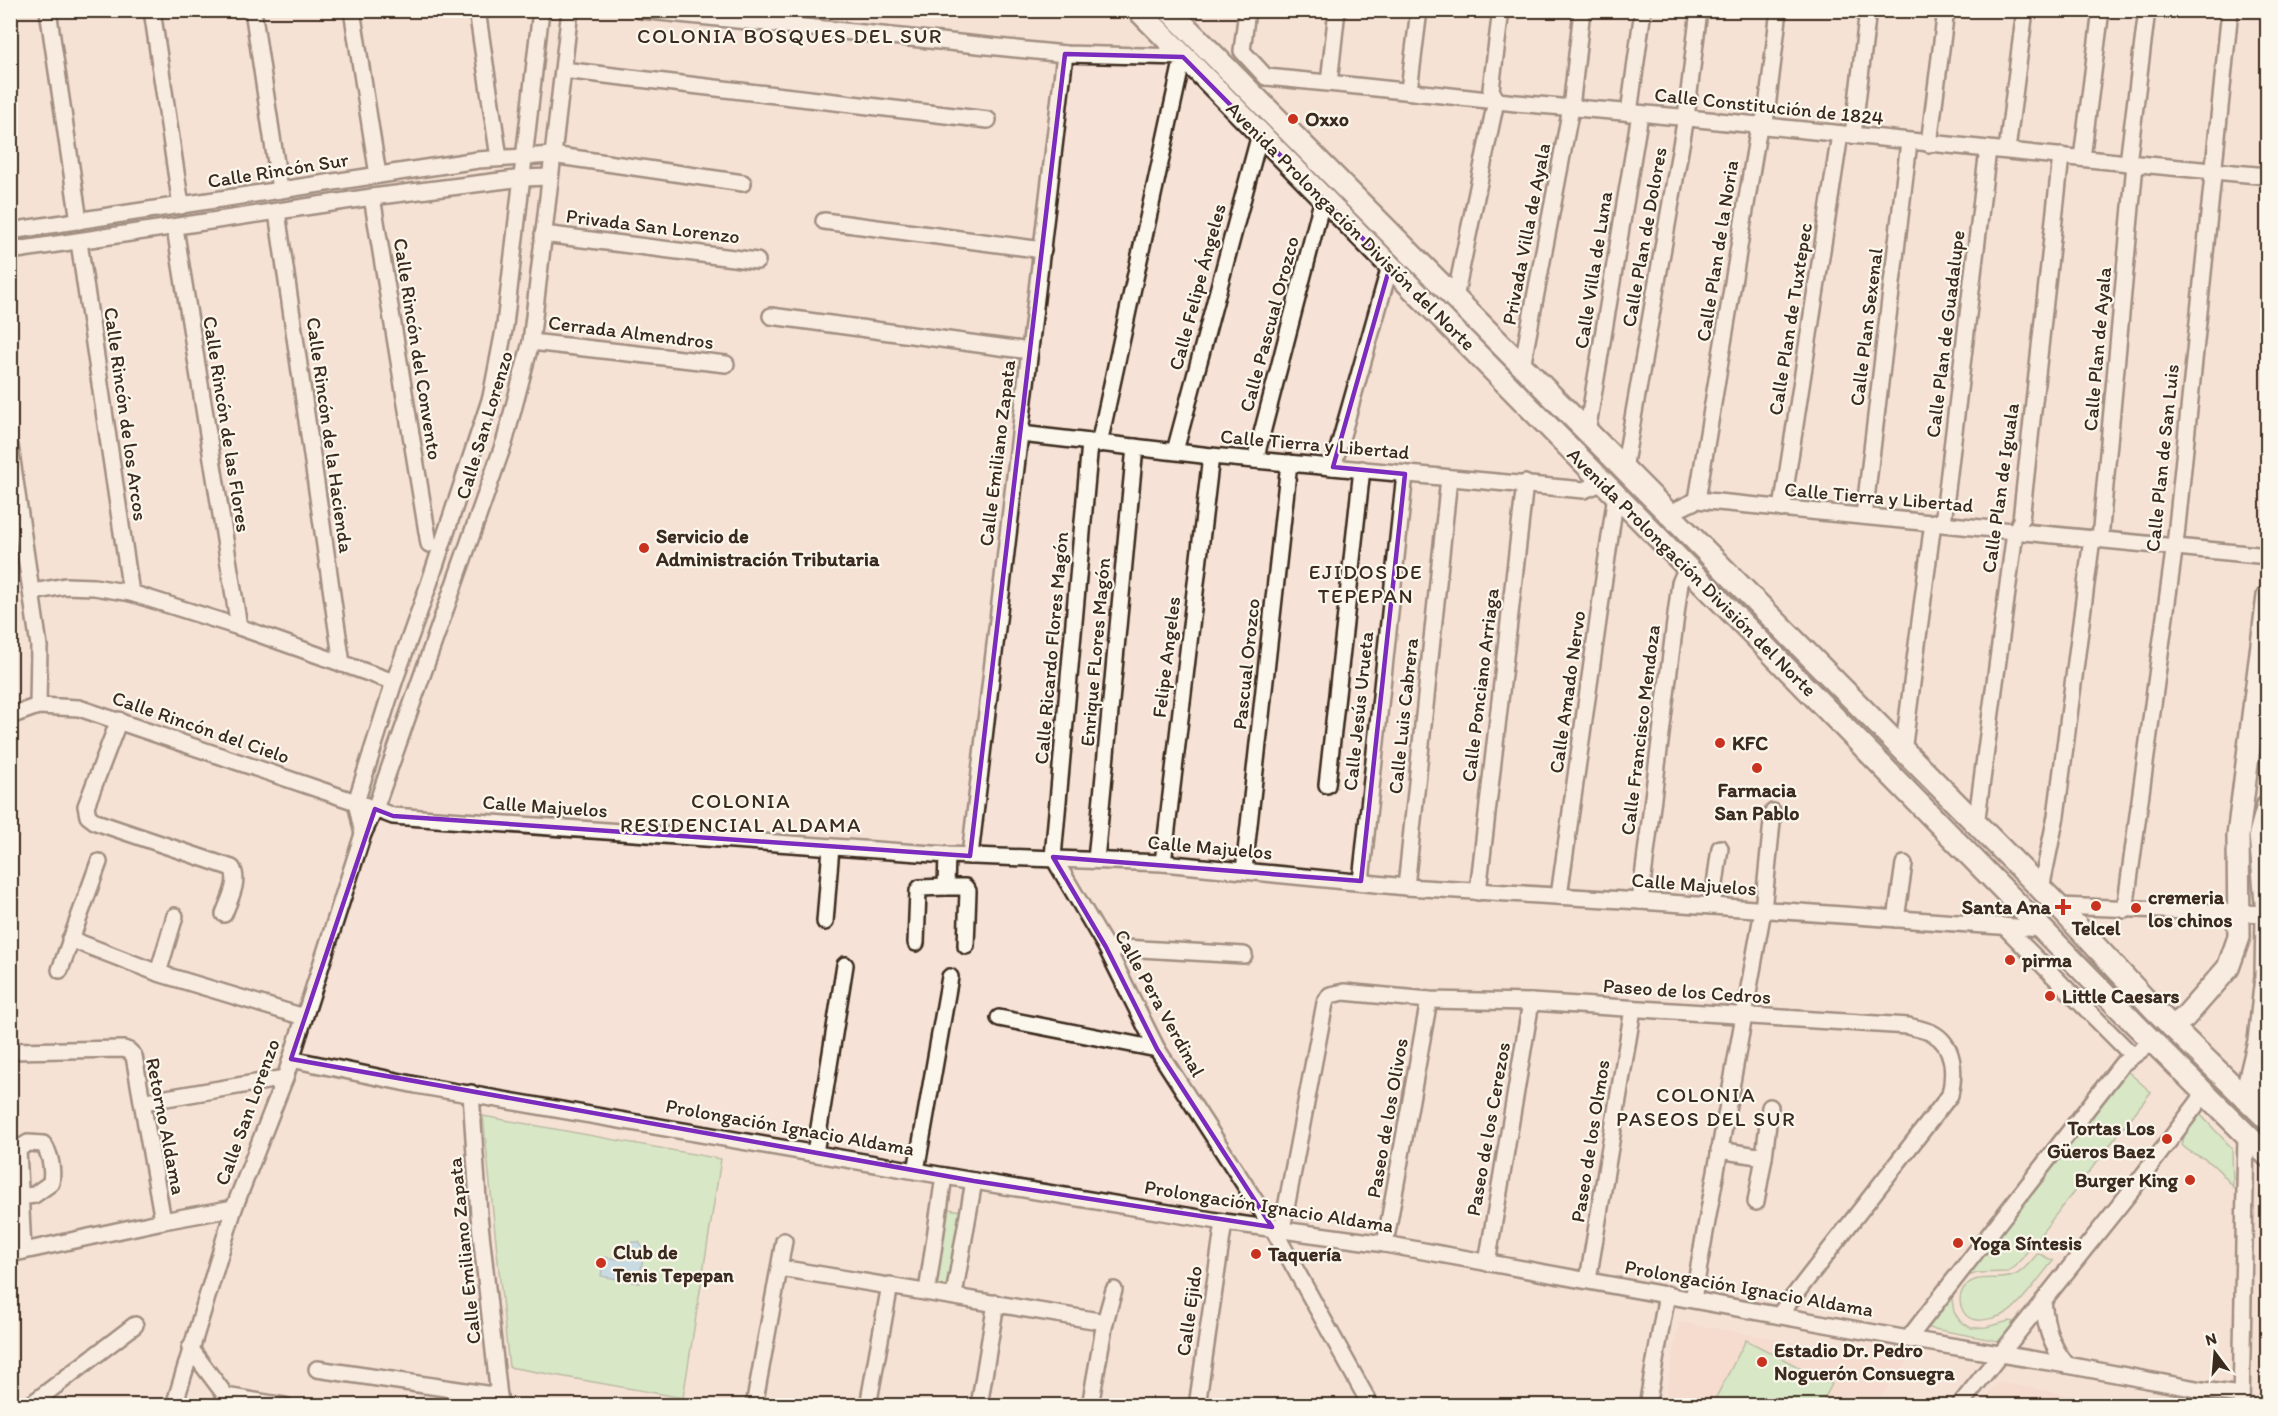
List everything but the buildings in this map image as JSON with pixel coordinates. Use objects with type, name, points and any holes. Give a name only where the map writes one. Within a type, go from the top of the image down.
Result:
[{"type":"main road","name":"Avenida Prolongación División del Norte","points":[[1138,10],[2268,1156]]},
{"type":"main road","name":"Avenida Prolongación División del Norte","points":[[1169,10],[2058,906],[2172,1027],[2268,1120]]},
{"type":"main road","points":[[2172,1027],[2185,1017],[2228,968],[2239,938],[2238,836],[2268,596]]},
{"type":"main road","points":[[2246,1098],[2259,1041],[2266,977],[2267,914],[2260,834],[2268,805]]},
{"type":"main road","points":[[2259,1041],[2261,1082],[2268,1094]]},
{"type":"street","points":[[48,10],[78,221]]},
{"type":"street","points":[[152,10],[181,206]]},
{"type":"street","points":[[253,10],[280,190]]},
{"type":"street","points":[[352,10],[378,175]]},
{"type":"street","points":[[477,10],[499,158]]},
{"type":"street","name":"Calle San Lorenzo","points":[[363,834],[356,802],[394,682],[429,585],[491,397],[505,325],[541,10]]},
{"type":"street","name":"Calle San Lorenzo","points":[[174,1406],[234,1208],[285,1077],[363,834],[375,809],[505,440],[531,342],[570,10]]},
{"type":"street","points":[[640,10],[1065,54],[1183,57]]},
{"type":"street","points":[[1205,78],[1250,92],[1266,77],[1242,51],[1247,10]]},
{"type":"street","points":[[1329,82],[1337,10]]},
{"type":"street","points":[[1409,90],[1419,10]]},
{"type":"street","points":[[1455,298],[1496,101],[1491,89],[1501,10]]},
{"type":"street","name":"Privada Villa de Ayala","points":[[1522,367],[1571,108],[1582,10]]},
{"type":"street","name":"Calle Villa de Luna","points":[[1587,432],[1634,114],[1643,10]]},
{"type":"street","name":"Calle Plan de Dolores","points":[[1624,470],[1686,117],[1699,10]]},
{"type":"street","name":"Calle Plan de la Noria","points":[[1697,500],[1759,126],[1766,116],[1779,10]]},
{"type":"street","name":"Calle Plan de Tuxtepec","points":[[1782,509],[1868,10]]},
{"type":"street","points":[[1929,144],[1946,10]]},
{"type":"street","points":[[2007,150],[2025,10]]},
{"type":"street","points":[[2082,158],[2101,10]]},
{"type":"street","name":"Calle Plan de Ayala","points":[[2041,889],[2056,816],[2096,539],[2147,10]]},
{"type":"street","name":"Calle Plan de San Luis","points":[[2125,910],[2176,536],[2230,10]]},
{"type":"street","name":"Calle Emiliano Zapata","points":[[970,856],[1065,54]]},
{"type":"street","name":"Calle Ricardo Flores Magón","points":[[1053,857],[1095,443],[1183,57]]},
{"type":"street","points":[[563,70],[988,120]]},
{"type":"street","name":"Calle Constitución de 1824","points":[[1266,77],[2268,176]]},
{"type":"street","name":"Calle Felipe Ángeles","points":[[1175,451],[1260,134]]},
{"type":"street","name":"Calle Plan Sexenal","points":[[1864,516],[1909,142]]},
{"type":"street","name":"Calle Plan de Guadalupe","points":[[1904,752],[1938,522],[1988,149]]},
{"type":"street","name":"Calle Rincón Sur","points":[[10,231],[378,175],[524,156],[552,155],[743,183]]},
{"type":"street","name":"Calle Plan de Iguala","points":[[1976,825],[2015,532],[2021,520],[2061,156]]},
{"type":"street","name":"Calle Rincón Sur","points":[[10,251],[372,197],[523,178],[549,177]]},
{"type":"street","points":[[317,186],[321,206]]},
{"type":"street","name":"Calle Rincón del Convento","points":[[372,197],[429,544]]},
{"type":"street","name":"Calle Pascual Orozco","points":[[1255,460],[1323,198]]},
{"type":"street","points":[[226,199],[229,218]]},
{"type":"street","name":"Calle Rincón de la Hacienda","points":[[277,212],[342,663]]},
{"type":"street","points":[[131,213],[135,234]]},
{"type":"street","points":[[824,221],[1042,250]]},
{"type":"street","name":"Calle Rincón de las Flores","points":[[175,228],[239,627]]},
{"type":"street","points":[[30,229],[33,248]]},
{"type":"street","name":"Privada San Lorenzo","points":[[543,234],[757,261]]},
{"type":"street","name":"Calle Rincón de los Arcos","points":[[80,242],[131,593]]},
{"type":"street","points":[[1334,467],[1390,266]]},
{"type":"street","points":[[771,316],[1030,351]]},
{"type":"street","name":"Cerrada Almendros","points":[[531,342],[726,364]]},
{"type":"street","name":"Calle Tierra y Libertad","points":[[1021,434],[1211,456],[1405,474],[1584,490],[1610,488]]},
{"type":"street","points":[[10,446],[33,592],[39,646],[38,706]]},
{"type":"street","name":"Enrique FLores Magón","points":[[1096,860],[1135,447]]},
{"type":"street","name":"Felipe Angeles","points":[[1163,863],[1211,456]]},
{"type":"street","name":"Pascual Orozco","points":[[1244,870],[1289,463]]},
{"type":"street","points":[[1327,785],[1362,469]]},
{"type":"street","name":"Calle Jesús Urueta","points":[[1361,881],[1405,474]]},
{"type":"street","name":"Calle Luis Cabrera","points":[[1406,887],[1449,478]]},
{"type":"street","name":"Calle Ponciano Arriaga","points":[[1478,892],[1525,483]]},
{"type":"street","name":"Calle Amado Nervo","points":[[1558,896],[1610,488]]},
{"type":"street","points":[[1668,514],[1697,500]]},
{"type":"street","name":"Calle Tierra y Libertad","points":[[1697,500],[2268,556]]},
{"type":"street","name":"Calle Francisco Mendoza","points":[[1640,901],[1680,584],[1687,567]]},
{"type":"street","points":[[33,592],[65,586],[94,587],[131,593],[239,627],[394,682]]},
{"type":"street","name":"Calle Rincón del Cielo","points":[[10,716],[38,706],[79,708],[375,809]]},
{"type":"street","points":[[119,720],[86,807],[88,816],[96,822],[232,868],[236,874],[235,881],[224,914]]},
{"type":"street","name":"Calle Majuelos","points":[[375,809],[393,816],[947,855],[1053,857],[1163,863],[1406,887],[2043,929]]},
{"type":"street","points":[[1693,1299],[1763,910],[1773,812]]},
{"type":"street","points":[[825,922],[831,847]]},
{"type":"street","points":[[1712,906],[1720,848]]},
{"type":"street","points":[[946,887],[947,855]]},
{"type":"street","name":"Calle Pera Verdinal","points":[[1053,857],[1106,947],[1157,1049],[1277,1228],[1371,1406]]},
{"type":"street","points":[[60,970],[99,862]]},
{"type":"street","points":[[1896,919],[1904,864]]},
{"type":"street","points":[[916,943],[920,888],[965,887],[968,891],[966,946]]},
{"type":"street","points":[[2058,906],[2267,914]]},
{"type":"street","points":[[158,973],[175,916]]},
{"type":"street","points":[[2004,926],[2132,1056]]},
{"type":"street","points":[[70,939],[158,973],[304,1017]]},
{"type":"street","points":[[1106,947],[1244,955]]},
{"type":"street","points":[[816,1153],[845,966]]},
{"type":"street","points":[[916,1171],[950,977]]},
{"type":"street","name":"Paseo de los Cedros","points":[[1277,1228],[1325,1003],[1330,995],[1344,992],[1429,1000],[1531,1002],[1908,1026],[1933,1034],[1943,1044],[1954,1067],[1950,1095],[1779,1315]]},
{"type":"street","name":"Paseo de los Olivos","points":[[1386,1244],[1429,1000]]},
{"type":"street","name":"Paseo de los Cerezos","points":[[1487,1263],[1531,1002]]},
{"type":"street","name":"Paseo de los Olmos","points":[[1588,1280],[1633,1009]]},
{"type":"street","points":[[999,1018],[1157,1049]]},
{"type":"street","points":[[1908,1339],[2122,1064],[2153,1041]]},
{"type":"street","name":"Retorno Aldama","points":[[10,1051],[129,1051],[134,1056],[163,1221]]},
{"type":"street","name":"Prolongación Ignacio Aldama","points":[[291,1059],[416,1085],[944,1176],[1224,1222],[1386,1244],[1908,1339],[2067,1365],[2202,1390],[2241,1400]]},
{"type":"street","points":[[143,1102],[285,1077]]},
{"type":"street","name":"Calle Emiliano Zapata","points":[[471,1093],[479,1215],[500,1401]]},
{"type":"street","points":[[1959,1406],[2135,1186],[2205,1093]]},
{"type":"street","points":[[1756,1202],[1770,1107]]},
{"type":"street","points":[[2241,1400],[2246,1134]]},
{"type":"street","points":[[1719,1150],[1764,1157]]},
{"type":"street","points":[[927,1292],[944,1176]]},
{"type":"street","points":[[954,1295],[974,1181]]},
{"type":"street","points":[[21,1197],[16,1227],[17,1252],[234,1208]]},
{"type":"street","name":"Calle Ejido","points":[[1197,1406],[1224,1222]]},
{"type":"street","points":[[754,1406],[784,1241]]},
{"type":"street","points":[[780,1268],[954,1295],[1105,1322]]},
{"type":"street","points":[[868,1406],[890,1285]]},
{"type":"street","points":[[1090,1406],[1105,1322],[1114,1290]]},
{"type":"street","points":[[1647,1406],[1667,1294]]},
{"type":"street","points":[[2043,1302],[2050,1339],[2067,1365]]},
{"type":"street","points":[[979,1406],[996,1303]]},
{"type":"street","points":[[29,1406],[135,1325]]},
{"type":"street","points":[[190,1348],[226,1396],[285,1406]]},
{"type":"street","points":[[317,1369],[500,1401]]},
{"type":"highlighted area","points":[[1065,54],[1183,57],[1390,266],[1333,467],[1405,474],[1361,881],[1053,857],[1106,947],[1157,1049],[1272,1227],[974,1181],[291,1059],[375,809],[393,816],[970,856]]},
{"type":"shaded area","points":[[1679,1322],[1908,1362],[1874,1405],[1664,1406]]},
{"type":"shaded area","points":[[1998,1382],[2125,1405],[1980,1405]]},
{"type":"green space","points":[[2126,1070],[2151,1092],[2016,1266],[2008,1272],[1977,1273],[1966,1277],[1955,1287],[1952,1299],[1954,1312],[1960,1321],[1971,1328],[2014,1322],[2003,1342],[1918,1326]]},
{"type":"green space","points":[[2198,1112],[2232,1148],[2233,1187],[2212,1164],[2182,1145],[2187,1125]]},
{"type":"green space","name":"Club de Tenis Tepepan","points":[[483,1116],[721,1159],[683,1398],[509,1367]]},
{"type":"green space","points":[[948,1209],[962,1211],[950,1285],[943,1288],[937,1281]]},
{"type":"green space","points":[[2038,1253],[2053,1261],[2012,1310],[1984,1320],[1971,1319],[1967,1316],[1961,1307],[1960,1297],[1969,1283],[1975,1280],[2015,1275],[2025,1268]]},
{"type":"green space","name":"Estadio Dr. Pedro Noguerón Consuegra","points":[[1746,1340],[1832,1384],[1821,1405],[1712,1405]]},
{"type":"water","points":[[632,1242],[639,1242],[644,1251],[639,1283],[601,1276],[604,1257],[624,1260],[627,1248]]},
{"type":"place","name":"Oxxo","points":[[1293,119]]},
{"type":"place","name":"Servicio de Administración Tributaria","points":[[644,548]]},
{"type":"place","name":"KFC","points":[[1720,743]]},
{"type":"place","name":"Farmacia San Pablo","points":[[1757,768]]},
{"type":"place","name":"Telcel","points":[[2096,906]]},
{"type":"place","name":"Santa Ana","points":[[2063,907]]},
{"type":"place","name":"cremeria los chinos","points":[[2136,908]]},
{"type":"place","name":"pirma","points":[[2010,960]]},
{"type":"place","name":"Little Caesars","points":[[2050,996]]},
{"type":"place","name":"Tortas Los Güeros Baez","points":[[2167,1139]]},
{"type":"place","name":"Burger King","points":[[2190,1180]]},
{"type":"place","name":"Yoga Síntesis","points":[[1958,1243]]},
{"type":"place","name":"Taquería","points":[[1256,1254]]},
{"type":"place","name":"Club de Tenis Tepepan","points":[[601,1263]]},
{"type":"place","name":"Estadio Dr. Pedro Noguerón Consuegra","points":[[1762,1362]]},
{"type":"district","name":"COLONIA BOSQUES DEL SUR","points":[[790,36]]},
{"type":"district","name":"EJIDOS DE TEPEPAN","points":[[1366,584]]},
{"type":"district","name":"COLONIA RESIDENCIAL ALDAMA","points":[[741,813]]},
{"type":"district","name":"COLONIA PASEOS DEL SUR","points":[[1706,1107]]}]
